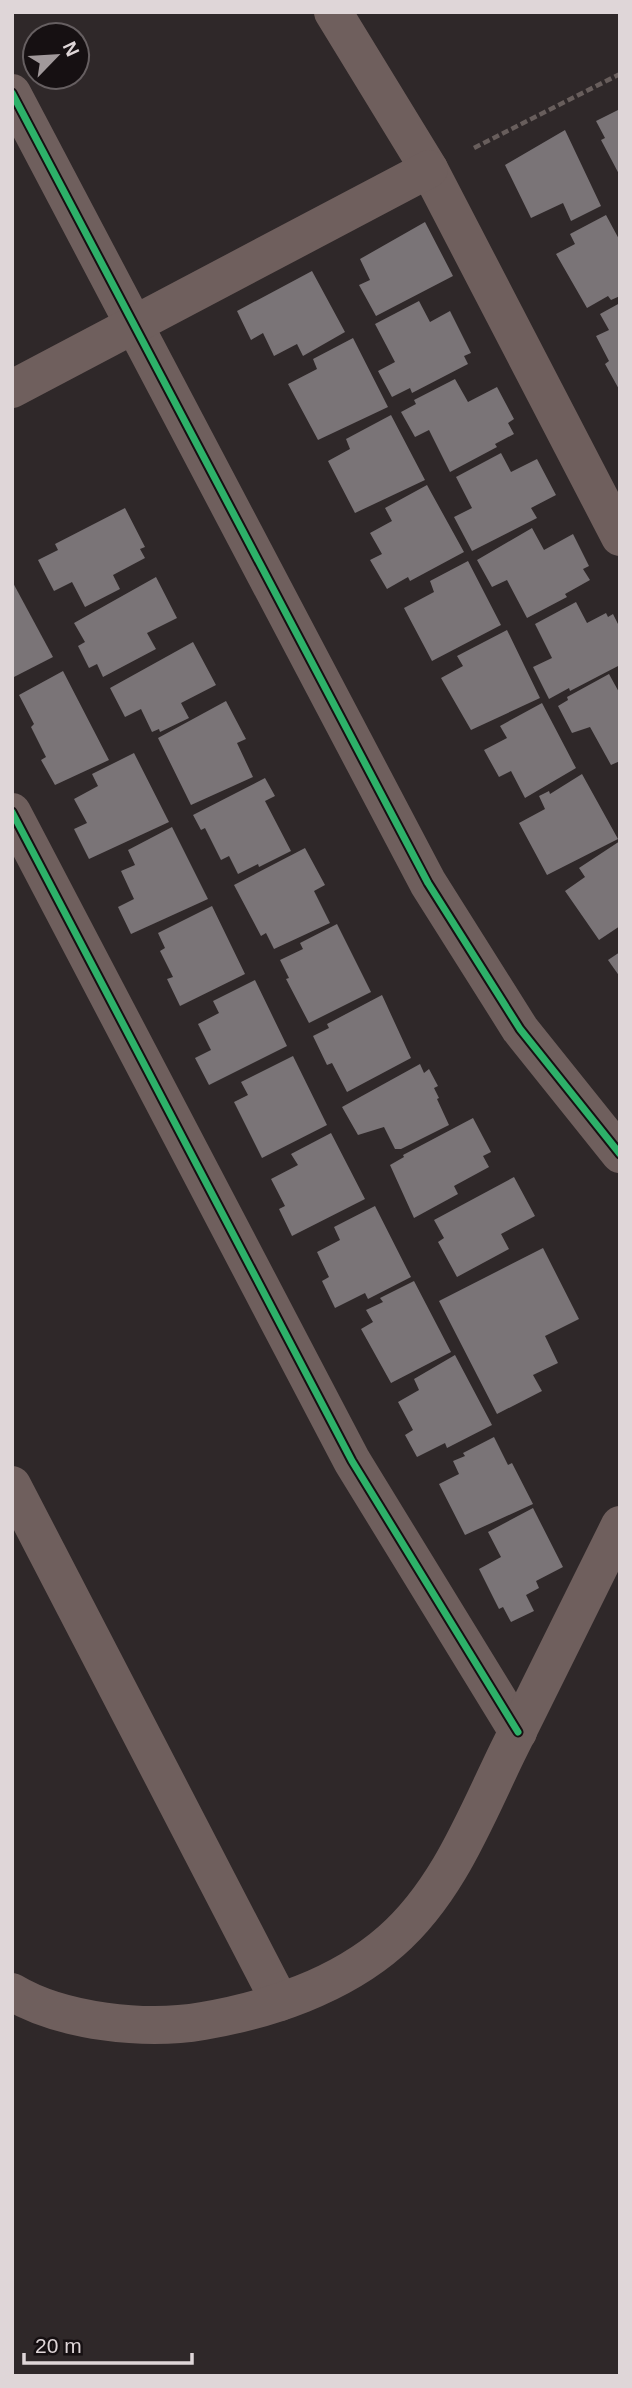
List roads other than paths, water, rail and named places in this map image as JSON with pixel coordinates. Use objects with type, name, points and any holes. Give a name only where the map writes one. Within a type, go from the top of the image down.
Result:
[{"type":"street","points":[[333,12],[429,169],[620,537]]},
{"type":"street","points":[[12,93],[428,883],[520,1029],[620,1154]]},
{"type":"street","points":[[12,389],[135,327],[429,169]]},
{"type":"street","points":[[12,812],[352,1461],[518,1732]]},
{"type":"street","points":[[12,1485],[280,2002]]},
{"type":"street","points":[[12,1992],[29,2002],[97,2020],[175,2026],[241,2014],[280,2002],[334,1979],[391,1941],[446,1878],[620,1525]]}]
